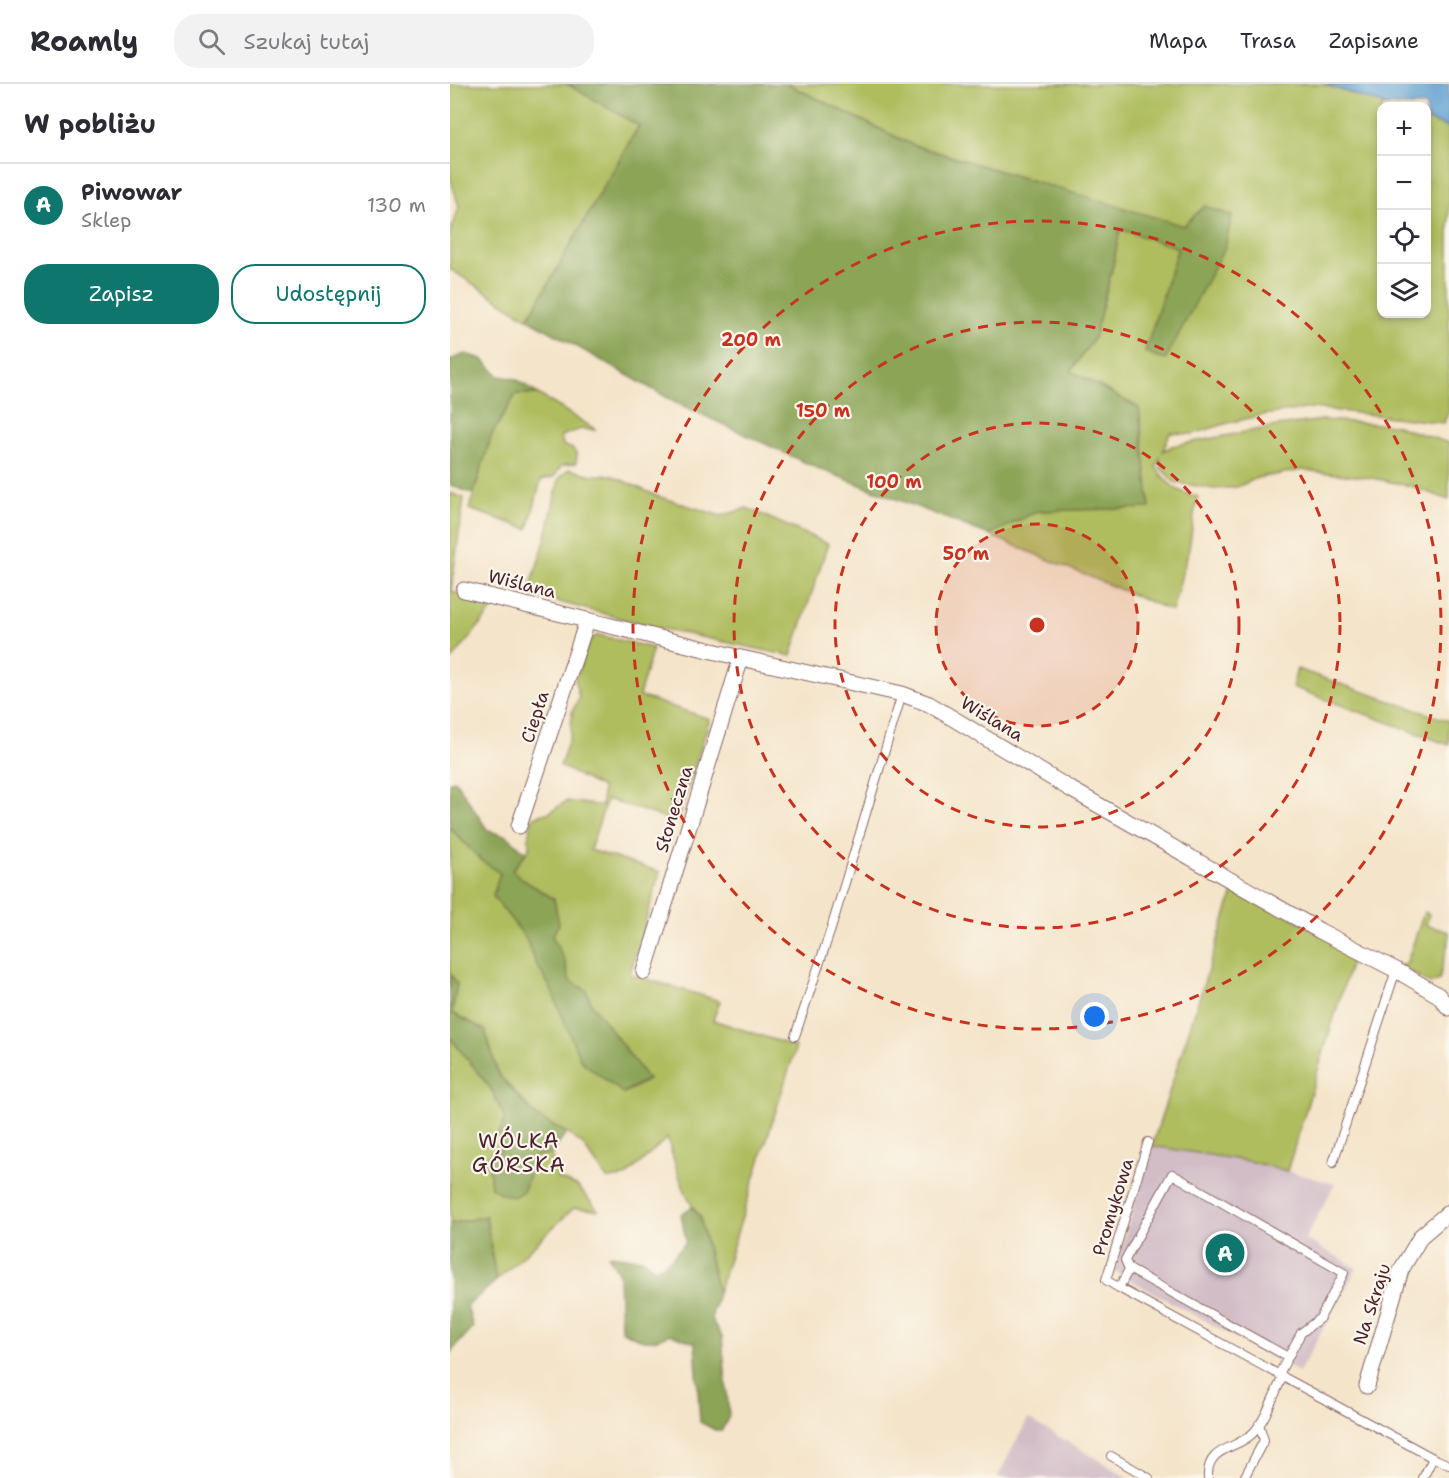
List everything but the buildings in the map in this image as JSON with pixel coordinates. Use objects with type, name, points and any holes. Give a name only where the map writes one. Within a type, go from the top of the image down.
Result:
[{"type":"street","name":"Wiślana","points":[[464,590],[741,658],[902,694],[929,704],[1082,796],[1320,931],[1438,994],[1449,1008]]},
{"type":"street","name":"Ciepła","points":[[519,826],[587,621]]},
{"type":"street","name":"Słoneczna","points":[[644,972],[741,658]]},
{"type":"street","name":"Na Skraju","points":[[1367,1386],[1401,1270],[1420,1236],[1449,1214]]},
{"type":"lane","points":[[795,1036],[831,929],[902,694]]},
{"type":"lane","points":[[1333,1162],[1396,970]]},
{"type":"lane","name":"Promykowa","points":[[1119,1288],[1106,1280],[1148,1142]]},
{"type":"lane","points":[[1208,1478],[1209,1467],[1218,1452],[1252,1434],[1259,1424],[1301,1333],[1320,1318],[1344,1273],[1172,1174],[1125,1260],[1130,1269],[1288,1357]]},
{"type":"lane","points":[[1130,1269],[1119,1288],[1449,1465]]},
{"type":"lane","points":[[1244,1478],[1264,1440],[1259,1424]]},
{"type":"lane","points":[[1111,1456],[1149,1478]]},
{"type":"lane","points":[[1423,1478],[1433,1458]]},
{"type":"shaded area","points":[[1152,1146],[1253,1162],[1335,1184],[1305,1239],[1357,1268],[1299,1372],[1114,1271]]},
{"type":"shaded area","points":[[1028,1419],[1096,1458],[1128,1478],[997,1478]]},
{"type":"green space","points":[[450,84],[567,84],[639,125],[528,319],[450,269],[450,233],[459,207],[450,177]]},
{"type":"green space","points":[[567,84],[787,84],[913,145],[1183,226],[1205,206],[1232,216],[1225,247],[1165,360],[1145,352],[1178,248],[1120,229],[1094,338],[1071,371],[1139,408],[1150,508],[1037,511],[989,535],[817,468],[675,402],[528,319],[639,126]]},
{"type":"green space","points":[[787,84],[1323,84],[1377,102],[1377,318],[1431,318],[1431,121],[1449,128],[1449,410],[1444,423],[1313,408],[1263,415],[1193,434],[1170,433],[1163,451],[1172,446],[1277,426],[1323,420],[1394,425],[1449,443],[1449,500],[1411,486],[1372,478],[1302,470],[1257,478],[1237,487],[1214,489],[1174,482],[1161,468],[1160,458],[1156,467],[1165,479],[1178,490],[1198,497],[1189,549],[1172,611],[989,535],[1037,511],[1149,507],[1139,408],[1071,371],[1094,338],[1120,229],[1178,247],[1145,352],[1205,206],[1183,226],[913,145]]},
{"type":"green space","points":[[465,354],[482,359],[499,376],[516,379],[538,394],[516,394],[492,434],[473,494],[450,485],[450,360]]},
{"type":"green space","points":[[516,394],[538,394],[596,430],[581,429],[561,436],[563,445],[573,449],[577,455],[576,463],[561,466],[554,477],[541,480],[528,529],[469,509],[492,434]]},
{"type":"green space","points":[[569,469],[592,475],[611,475],[657,496],[721,516],[747,508],[828,544],[791,656],[659,628],[528,594],[545,541],[559,479]]},
{"type":"green space","points":[[450,493],[464,498],[451,591],[496,605],[450,662]]},
{"type":"green space","points":[[598,635],[653,648],[639,696],[710,719],[677,822],[607,799],[590,850],[660,872],[630,974],[720,1001],[713,1020],[796,1047],[718,1293],[700,1217],[684,1189],[667,1138],[625,1177],[607,1179],[583,1145],[567,1133],[537,1117],[498,1074],[485,1030],[452,1013],[457,984],[450,973],[450,828],[482,861],[500,873],[493,896],[526,938],[536,964],[624,1093],[648,1080],[592,1005],[586,990],[569,980],[565,962],[552,936],[554,899],[512,870],[529,849],[529,834],[533,817],[550,812],[567,801],[602,806],[602,788],[560,766],[571,733],[572,712],[579,698],[575,680],[590,640]]},
{"type":"green space","points":[[1297,669],[1449,721],[1449,745],[1292,687]]},
{"type":"green space","points":[[455,780],[488,831],[507,836],[526,853],[512,870],[554,899],[559,924],[552,936],[565,962],[569,980],[586,990],[592,1005],[648,1079],[623,1093],[581,1061],[549,985],[536,964],[526,938],[493,896],[500,873],[482,861],[450,828],[450,782]]},
{"type":"green space","points":[[1235,886],[1354,952],[1287,1171],[1253,1162],[1152,1146]]},
{"type":"green space","points":[[1424,912],[1429,914],[1426,925],[1449,932],[1439,980],[1430,984],[1400,966],[1407,962]]},
{"type":"green space","points":[[450,973],[457,984],[452,1013],[485,1030],[498,1074],[537,1117],[567,1133],[551,1154],[535,1156],[524,1190],[514,1197],[500,1193],[491,1187],[486,1157],[501,1150],[498,1137],[505,1118],[491,1089],[450,1037]]},
{"type":"green space","points":[[450,1037],[491,1089],[505,1118],[498,1137],[501,1150],[489,1166],[491,1187],[524,1190],[535,1156],[551,1154],[558,1179],[577,1186],[598,1210],[574,1208],[496,1281],[486,1216],[450,1224]]},
{"type":"green space","points":[[692,1207],[700,1217],[718,1293],[711,1319],[722,1337],[729,1416],[722,1430],[715,1430],[700,1422],[695,1343],[671,1334],[646,1340],[621,1330],[619,1274],[608,1255],[642,1259],[655,1268],[662,1266],[686,1242],[681,1214]]},
{"type":"green space","points":[[486,1216],[496,1281],[467,1306],[473,1327],[450,1353],[450,1224]]},
{"type":"water","points":[[1323,84],[1449,84],[1449,128],[1431,121],[1431,102],[1377,102]]},
{"type":"place","name":"Piwowar","points":[[1225,1253]]},
{"type":"district","name":"WÓLKA GÓRSKA","points":[[519,1153]]}]
